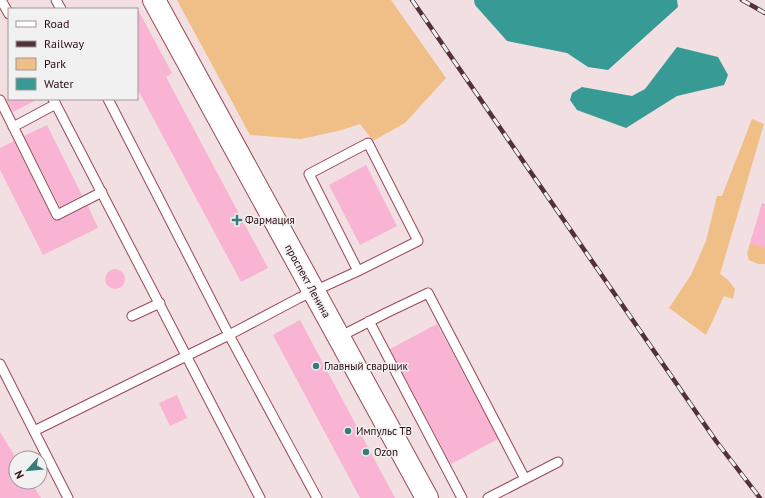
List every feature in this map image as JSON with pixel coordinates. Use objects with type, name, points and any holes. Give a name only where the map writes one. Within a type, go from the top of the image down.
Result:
[{"type":"main road","name":"проспект Ленина","points":[[154,0],[427,498]]},
{"type":"lane","points":[[2,0],[8,12]]},
{"type":"lane","points":[[0,100],[57,215],[102,192]]},
{"type":"lane","points":[[109,100],[230,335],[317,498]]},
{"type":"lane","points":[[13,127],[54,101],[260,498]]},
{"type":"lane","points":[[34,431],[230,335],[313,291],[358,271],[418,241],[368,143],[309,174],[358,271]]},
{"type":"lane","points":[[339,337],[428,293],[525,479]]},
{"type":"lane","points":[[132,316],[160,303]]},
{"type":"lane","points":[[370,321],[462,498]]},
{"type":"lane","points":[[0,364],[68,498]]},
{"type":"lane","points":[[488,498],[558,462]]},
{"type":"green space","points":[[177,0],[391,0],[446,78],[405,123],[373,141],[360,124],[338,131],[301,139],[250,135]]},
{"type":"green space","points":[[752,119],[764,124],[720,274],[728,280],[735,289],[733,299],[724,296],[706,335],[669,308],[691,275],[706,241],[717,196],[722,196]]},
{"type":"green space","points":[[750,243],[765,247],[765,264],[758,264],[749,260],[747,254]]},
{"type":"water","points":[[474,0],[677,0],[678,7],[608,70],[588,67],[567,53],[507,41],[475,5]]},
{"type":"water","points":[[677,47],[718,57],[728,75],[724,85],[677,96],[626,128],[577,110],[570,100],[572,93],[582,87],[632,96],[645,89]]},
{"type":"building","points":[[138,10],[172,73],[166,77],[268,268],[241,282],[138,90]]},
{"type":"building","points":[[6,99],[36,100],[13,112]]},
{"type":"building","points":[[47,125],[82,195],[60,207],[24,136]]},
{"type":"building","points":[[14,141],[53,220],[60,220],[88,206],[98,228],[43,255],[0,170],[0,148]]},
{"type":"building","points":[[366,165],[397,226],[360,245],[329,185]]},
{"type":"building","points":[[762,203],[765,204],[765,248],[750,243]]},
{"type":"building","points":[[111,269],[119,269],[125,275],[125,283],[119,289],[111,289],[105,283],[105,275]]},
{"type":"building","points":[[300,320],[395,498],[360,498],[282,352],[273,335]]},
{"type":"building","points":[[437,324],[498,439],[451,464],[390,349]]},
{"type":"building","points":[[177,395],[187,418],[170,426],[159,403]]},
{"type":"building","points":[[0,432],[11,450],[8,450],[8,490],[36,490],[41,498],[0,498]]},
{"type":"railway","points":[[412,0],[716,441],[760,498]]},
{"type":"railway","points":[[742,0],[765,13]]},
{"type":"place","name":"Фармация","points":[[237,220]]},
{"type":"place","name":"Главный сварщик","points":[[316,366]]},
{"type":"place","name":"Импульс ТВ","points":[[348,431]]},
{"type":"place","name":"Ozon","points":[[366,452]]}]
